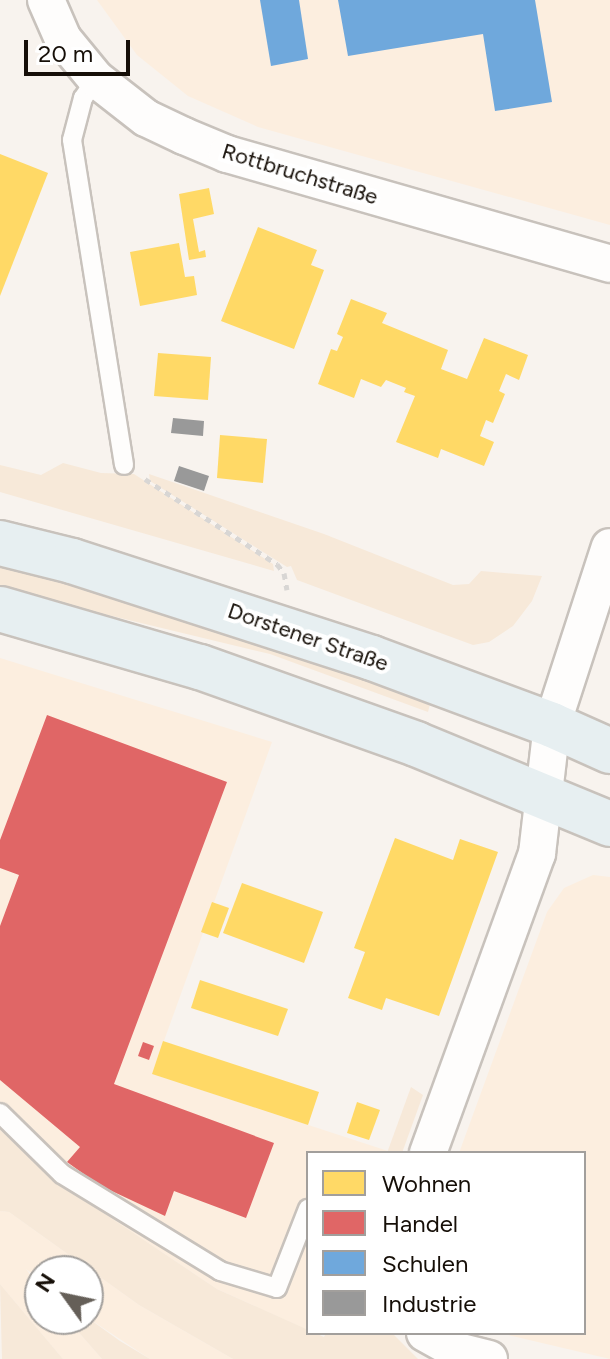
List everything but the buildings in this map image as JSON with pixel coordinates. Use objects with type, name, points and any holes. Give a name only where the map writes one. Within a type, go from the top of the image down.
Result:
[{"type":"main road","name":"Dorstener Straße","points":[[0,543],[223,607],[552,725],[610,751]]},
{"type":"main road","points":[[0,609],[200,667],[416,744],[610,824]]},
{"type":"street","name":"Rottbruchstraße","points":[[46,0],[63,39],[96,79],[146,118],[227,154],[610,264]]},
{"type":"street","points":[[429,1151],[537,854],[552,725],[610,547]]},
{"type":"street","points":[[429,1335],[457,1351],[489,1359]]},
{"type":"lane","points":[[96,79],[83,98],[72,140],[124,465]]},
{"type":"lane","points":[[0,1113],[62,1174],[220,1271],[277,1288],[306,1214]]},
{"type":"path","points":[[124,465],[277,564],[284,573],[287,588]]},
{"type":"shaded area","points":[[97,0],[610,0],[610,225],[258,127],[188,96],[137,55]]},
{"type":"shaded area","points":[[63,463],[101,473],[134,474],[273,564],[274,571],[0,492],[0,465],[41,475]]},
{"type":"shaded area","points":[[149,474],[324,534],[453,585],[469,584],[481,571],[542,576],[532,601],[513,626],[489,642],[473,645],[297,580],[291,566],[287,567],[150,481]]},
{"type":"shaded area","points":[[0,564],[89,588],[431,700],[428,712],[270,654],[0,589]]},
{"type":"shaded area","points":[[0,658],[272,742],[152,1074],[388,1151],[306,1151],[306,1329],[217,1289],[53,1179],[0,1130]]},
{"type":"shaded area","points":[[593,875],[610,877],[610,1359],[508,1335],[586,1335],[586,1151],[460,1151],[547,912],[564,888]]},
{"type":"shaded area","points":[[411,1087],[423,1095],[403,1151],[388,1151]]},
{"type":"shaded area","points":[[0,1130],[53,1179],[217,1289],[306,1329],[306,1335],[394,1335],[418,1359],[233,1359],[139,1305],[104,1280],[104,1255],[69,1255],[9,1212],[0,1211]]},
{"type":"shaded area","points":[[0,1211],[9,1212],[69,1255],[24,1255],[24,1313],[0,1284]]},
{"type":"shaded area","points":[[104,1280],[139,1305],[233,1359],[150,1359],[104,1329]]},
{"type":"shaded area","points":[[0,1284],[24,1313],[24,1335],[43,1335],[63,1359],[2,1359]]},
{"type":"shaded area","points":[[104,1330],[150,1359],[102,1359],[81,1335],[104,1335]]},
{"type":"shaded area","points":[[43,1335],[81,1335],[102,1359],[63,1359]]}]
